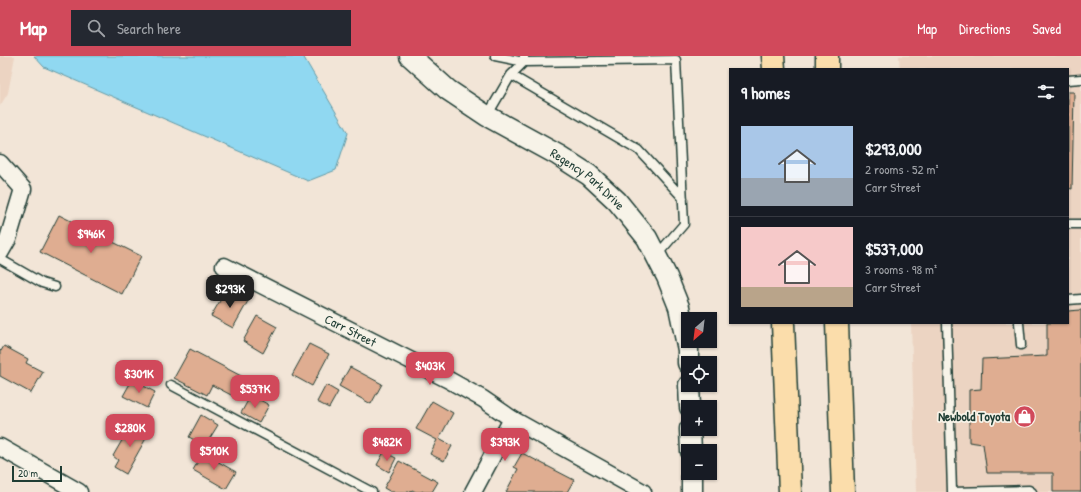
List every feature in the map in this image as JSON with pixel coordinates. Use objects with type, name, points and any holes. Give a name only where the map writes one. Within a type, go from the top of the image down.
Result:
[{"type":"highway","points":[[773,56],[774,68]]},
{"type":"highway","points":[[827,56],[828,68]]},
{"type":"highway","points":[[783,324],[790,492]]},
{"type":"highway","points":[[837,324],[843,492]]},
{"type":"street","name":"Regency Park Drive","points":[[410,56],[448,90],[487,116],[558,155],[589,175],[617,201],[647,238],[667,277],[679,307],[688,356]]},
{"type":"street","points":[[0,163],[23,189],[8,239],[0,253]]},
{"type":"street","name":"Carr Street","points":[[224,266],[447,379],[484,399],[512,419],[643,492]]},
{"type":"street","points":[[474,492],[512,419]]},
{"type":"street","points":[[0,447],[79,492]]},
{"type":"street","points":[[692,480],[692,492]]},
{"type":"lane","points":[[495,56],[524,59],[676,60],[684,224],[656,256]]},
{"type":"lane","points":[[487,116],[510,75],[524,59]]},
{"type":"lane","points":[[510,75],[639,150],[683,198]]},
{"type":"lane","points":[[1069,80],[1081,79]]},
{"type":"lane","points":[[1069,224],[1081,224]]},
{"type":"lane","points":[[0,259],[55,288]]},
{"type":"lane","points":[[1069,300],[1081,299]]},
{"type":"lane","points":[[947,324],[952,492],[1029,490],[1032,492]]},
{"type":"lane","points":[[1019,324],[1020,346]]},
{"type":"lane","points":[[171,385],[372,492]]},
{"type":"shaded area","points":[[0,56],[15,56],[8,93],[0,106]]},
{"type":"shaded area","points":[[899,56],[1081,56],[1081,492],[916,492],[911,324],[1069,324],[1069,68],[900,68]]},
{"type":"water","points":[[34,56],[303,56],[348,133],[336,170],[308,181],[44,67]]},
{"type":"building","points":[[1069,92],[1074,92],[1072,189],[1069,188]]},
{"type":"building","points":[[59,215],[141,256],[122,294],[40,252]]},
{"type":"building","points":[[227,289],[248,301],[233,328],[211,316]]},
{"type":"building","name":"Newbold Toyota","points":[[1081,310],[1081,492],[1053,492],[1053,473],[987,473],[983,444],[969,442],[969,390],[981,389],[982,359],[1047,356],[1047,324],[1069,324],[1069,311]]},
{"type":"building","points":[[257,316],[277,327],[263,353],[243,341]]},
{"type":"building","points":[[309,344],[329,354],[312,386],[292,375]]},
{"type":"building","points":[[4,346],[28,359],[26,363],[43,372],[31,393],[0,376],[0,350],[1,351]]},
{"type":"building","points":[[190,349],[243,377],[233,396],[212,385],[207,395],[174,378]]},
{"type":"building","points":[[350,367],[382,384],[371,404],[339,386]]},
{"type":"building","points":[[132,380],[155,392],[147,408],[123,396]]},
{"type":"building","points":[[326,385],[338,392],[329,408],[317,402]]},
{"type":"building","points":[[251,395],[269,405],[259,423],[241,413]]},
{"type":"building","points":[[432,401],[453,413],[439,439],[452,446],[444,461],[430,454],[437,440],[416,429]]},
{"type":"building","points":[[201,415],[218,425],[205,446],[189,437]]},
{"type":"building","points":[[132,423],[149,433],[126,474],[114,467],[118,460],[113,456]]},
{"type":"building","points":[[384,452],[396,458],[389,472],[377,465]]},
{"type":"building","points":[[203,453],[236,472],[226,489],[193,470]]},
{"type":"building","points":[[522,453],[574,480],[567,492],[506,492],[518,469],[514,467]]},
{"type":"building","points":[[399,461],[438,482],[432,492],[416,492],[412,490],[411,492],[391,492],[384,488]]},
{"type":"place","name":"Newbold Toyota","points":[[1025,416]]}]
